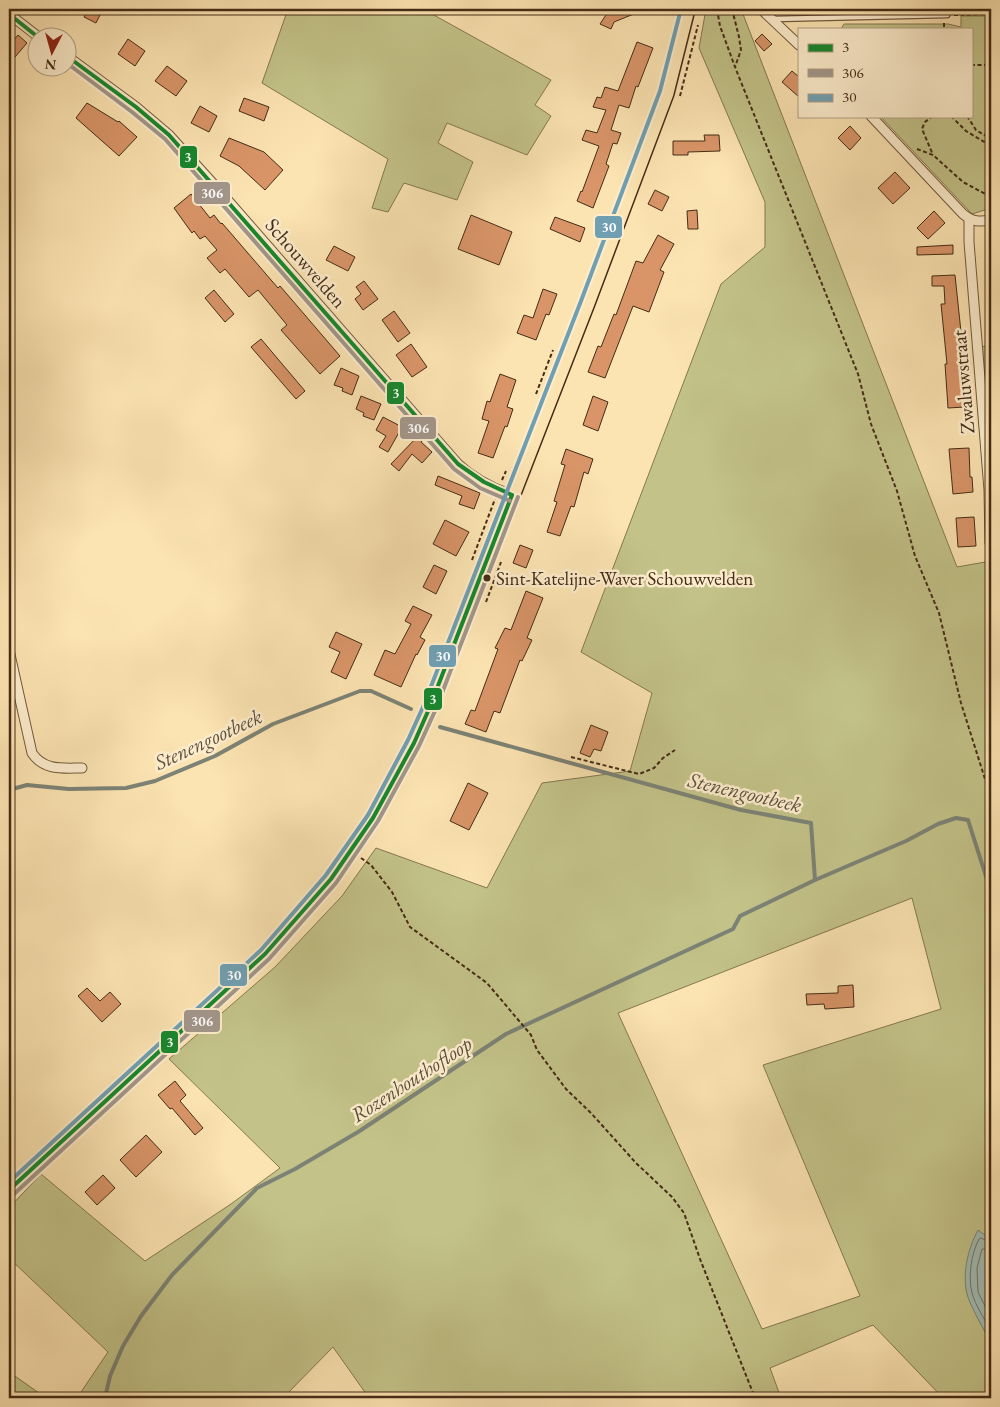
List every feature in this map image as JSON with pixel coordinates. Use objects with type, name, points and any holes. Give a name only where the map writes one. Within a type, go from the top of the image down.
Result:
[{"type":"main road","points":[[9,1190],[265,954],[331,880],[373,818],[414,743],[429,708],[505,493],[587,303],[666,93],[687,9]]},
{"type":"street","points":[[762,9],[798,44]]},
{"type":"street","points":[[9,14],[28,29]]},
{"type":"street","name":"Schouwvelden","points":[[78,64],[136,107],[169,135],[452,459],[472,476],[505,493]]},
{"type":"street","points":[[873,118],[969,219],[979,222],[991,220]]},
{"type":"street","name":"Zwaluwstraat","points":[[969,219],[968,242],[989,490],[990,543]]},
{"type":"street","points":[[9,650],[32,754],[40,763],[54,768],[82,768]]},
{"type":"lane","points":[[772,19],[947,15]]},
{"type":"path","points":[[717,9],[720,26],[735,67],[858,374],[871,424],[897,491],[915,556],[939,612],[962,703],[991,798]]},
{"type":"path","points":[[732,9],[740,37],[741,50],[735,67]]},
{"type":"path","points":[[947,15],[991,14]]},
{"type":"path","points":[[972,65],[991,65]]},
{"type":"path","points":[[991,109],[991,123]]},
{"type":"path","points":[[930,118],[925,122],[922,129],[933,155],[963,182],[991,198]]},
{"type":"path","points":[[953,118],[966,131],[991,146]]},
{"type":"path","points":[[969,118],[976,130],[984,135],[989,134],[991,131]]},
{"type":"path","points":[[534,400],[554,348]]},
{"type":"path","points":[[471,562],[505,493],[508,467]]},
{"type":"path","points":[[571,757],[639,774],[654,768],[663,758],[675,750]]},
{"type":"path","points":[[351,850],[371,865],[387,885],[410,927],[487,983],[531,1035],[537,1050],[566,1089],[591,1112],[636,1163],[672,1197],[684,1213],[700,1259],[755,1398]]},
{"type":"green space","points":[[288,9],[423,9],[551,80],[535,105],[551,116],[527,155],[447,123],[438,143],[473,162],[457,200],[404,183],[388,212],[372,208],[388,159],[262,83]]},
{"type":"green space","points":[[706,9],[741,9],[957,567],[991,561],[991,1398],[943,1398],[873,1325],[770,1368],[781,1398],[369,1398],[333,1347],[283,1398],[77,1398],[108,1352],[9,1258],[9,1208],[41,1174],[145,1261],[231,1204],[280,1168],[169,1059],[275,967],[342,896],[376,848],[487,888],[542,783],[630,771],[652,693],[581,652],[721,284],[765,247],[765,202],[699,48]],"holes":[[[912,898],[941,1009],[763,1065],[860,1296],[762,1329],[618,1013]]]},
{"type":"green space","points":[[961,16],[991,16],[991,208],[972,214],[882,118],[972,118],[972,28],[842,28],[844,24],[948,24],[961,27]]},
{"type":"green space","points":[[991,344],[991,446],[982,347]]},
{"type":"green space","points":[[12,1374],[46,1398],[12,1398]]},
{"type":"water","points":[[978,1230],[989,1238],[991,1243],[991,1344],[971,1305],[967,1294],[965,1278],[971,1245]]},
{"type":"building","points":[[88,9],[103,9],[96,23],[84,17]]},
{"type":"building","points":[[603,9],[646,9],[614,22],[611,29],[600,24],[606,15]]},
{"type":"building","points":[[762,34],[772,44],[764,51],[755,41]]},
{"type":"building","points":[[18,35],[27,43],[9,64],[9,46]]},
{"type":"building","points":[[128,39],[145,51],[135,66],[118,54]]},
{"type":"building","points":[[637,42],[653,48],[638,87],[636,86],[629,108],[619,105],[611,130],[621,133],[617,144],[613,143],[606,164],[609,166],[593,208],[577,201],[599,146],[582,140],[586,130],[597,133],[606,110],[593,107],[597,97],[601,98],[605,87],[618,91]]},
{"type":"building","points":[[167,66],[187,81],[176,96],[155,81]]},
{"type":"building","points":[[792,71],[798,76],[798,96],[782,82]]},
{"type":"building","points":[[244,98],[269,107],[264,121],[239,111]]},
{"type":"building","points":[[87,103],[119,121],[137,137],[119,156],[76,118]]},
{"type":"building","points":[[200,106],[217,116],[209,132],[191,123]]},
{"type":"building","points":[[850,126],[861,138],[850,150],[838,138]]},
{"type":"building","points":[[704,135],[719,135],[720,151],[688,152],[688,155],[673,155],[673,141],[705,141]]},
{"type":"building","points":[[229,138],[264,152],[283,170],[265,190],[239,166],[220,156]]},
{"type":"building","points":[[895,172],[910,188],[893,204],[878,188]]},
{"type":"building","points":[[655,190],[669,197],[662,211],[648,204]]},
{"type":"building","points":[[191,194],[210,218],[214,215],[278,288],[280,286],[340,356],[320,374],[281,330],[287,325],[258,290],[249,297],[225,269],[220,273],[207,258],[217,250],[205,236],[200,239],[194,231],[192,233],[174,208]]},
{"type":"building","points":[[697,210],[698,229],[688,229],[687,211]]},
{"type":"building","points":[[934,211],[945,223],[928,239],[917,228]]},
{"type":"building","points":[[471,215],[512,232],[499,265],[458,249]]},
{"type":"building","points":[[555,217],[585,228],[580,242],[550,229]]},
{"type":"building","points":[[658,235],[674,244],[660,270],[664,272],[649,312],[633,306],[605,378],[588,372],[598,346],[601,347],[614,314],[616,315],[636,261],[643,263]]},
{"type":"building","points":[[953,245],[953,254],[917,255],[917,247]]},
{"type":"building","points":[[334,246],[355,257],[348,271],[326,260]]},
{"type":"building","points":[[955,275],[963,351],[960,351],[965,407],[948,408],[945,364],[947,364],[941,304],[945,304],[944,286],[932,286],[932,276]]},
{"type":"building","points":[[364,281],[378,299],[363,310],[355,299],[361,294],[356,287]]},
{"type":"building","points":[[543,289],[557,294],[549,315],[546,314],[536,340],[517,333],[524,315],[533,318]]},
{"type":"building","points":[[214,290],[234,314],[225,322],[205,298]]},
{"type":"building","points":[[394,311],[410,333],[398,342],[382,320]]},
{"type":"building","points":[[261,339],[305,391],[296,399],[251,347]]},
{"type":"building","points":[[411,344],[427,367],[412,377],[396,355]]},
{"type":"building","points":[[341,368],[359,376],[352,395],[342,391],[343,388],[334,385]]},
{"type":"building","points":[[500,374],[516,380],[507,407],[513,409],[493,458],[478,453],[489,421],[482,419],[487,401],[490,402]]},
{"type":"building","points":[[361,396],[381,404],[374,420],[363,416],[364,413],[356,409]]},
{"type":"building","points":[[593,396],[608,402],[598,431],[583,425]]},
{"type":"building","points":[[383,417],[402,427],[388,452],[379,447],[386,436],[376,430]]},
{"type":"building","points":[[418,436],[423,440],[421,442],[432,452],[422,463],[412,454],[399,471],[391,464]]},
{"type":"building","points":[[969,448],[970,477],[972,477],[973,492],[953,494],[949,449]]},
{"type":"building","points":[[566,449],[593,459],[588,474],[584,472],[574,507],[571,506],[560,536],[547,532],[557,502],[554,501],[565,465],[561,464]]},
{"type":"building","points":[[438,476],[480,493],[474,509],[459,504],[462,496],[435,485]]},
{"type":"building","points":[[974,517],[976,546],[958,547],[956,518]]},
{"type":"building","points":[[445,520],[469,532],[456,556],[433,544]]},
{"type":"building","points":[[520,545],[533,550],[526,568],[513,563]]},
{"type":"building","points":[[434,565],[447,571],[436,594],[423,587]]},
{"type":"building","points":[[526,591],[543,598],[527,638],[532,640],[522,661],[520,660],[500,713],[494,711],[486,732],[465,724],[471,710],[475,711],[498,649],[495,648],[505,628],[511,630]]},
{"type":"building","points":[[413,606],[432,615],[420,637],[425,640],[416,654],[401,687],[374,675],[385,650],[395,654],[411,624],[405,621]]},
{"type":"building","points":[[336,632],[362,644],[346,679],[331,672],[340,652],[329,647]]},
{"type":"building","points":[[591,725],[608,732],[601,751],[594,749],[590,757],[580,753]]},
{"type":"building","points":[[468,783],[488,793],[469,830],[450,821]]},
{"type":"building","points":[[853,985],[854,1007],[825,1009],[824,1004],[807,1005],[806,994],[838,993],[838,986]]},
{"type":"building","points":[[87,988],[100,1001],[110,992],[121,1004],[102,1022],[78,996]]},
{"type":"building","points":[[175,1081],[186,1095],[180,1101],[203,1128],[195,1135],[158,1095]]},
{"type":"building","points":[[146,1135],[162,1152],[136,1177],[120,1160]]},
{"type":"building","points":[[103,1175],[115,1188],[97,1205],[85,1192]]},
{"type":"waterway","name":"Stenengootbeek","points":[[9,790],[27,785],[69,789],[126,788],[155,781],[215,756],[273,724],[360,691],[371,691],[411,709]]},
{"type":"waterway","name":"Stenengootbeek","points":[[440,727],[741,810],[811,823],[815,880],[906,841],[938,824],[956,818],[968,820],[991,892]]},
{"type":"waterway","name":"Rozenhouthofloop","points":[[105,1398],[110,1376],[123,1346],[141,1316],[172,1275],[257,1188],[295,1169],[358,1132],[506,1034],[733,929],[740,916],[815,880]]},
{"type":"transit line","name":"30","points":[[9,1182],[261,950],[326,875],[368,815],[408,740],[423,707],[581,301],[660,91],[681,9]]},
{"type":"transit line","name":"3","points":[[9,14],[28,29]]},
{"type":"transit line","name":"3","points":[[78,64],[136,107],[169,135],[458,464],[484,482],[512,495]]},
{"type":"transit line","name":"306","points":[[78,72],[165,139],[454,469],[480,488],[510,501]]},
{"type":"transit line","name":"3","points":[[9,1190],[265,954],[331,879],[373,818],[414,743],[512,495]]},
{"type":"transit line","name":"306","points":[[13,1195],[269,959],[336,883],[378,821],[419,746],[435,711],[518,497]]},
{"type":"place","name":"Sint-Katelijne-Waver Schouwvelden","points":[[487,578]]}]
